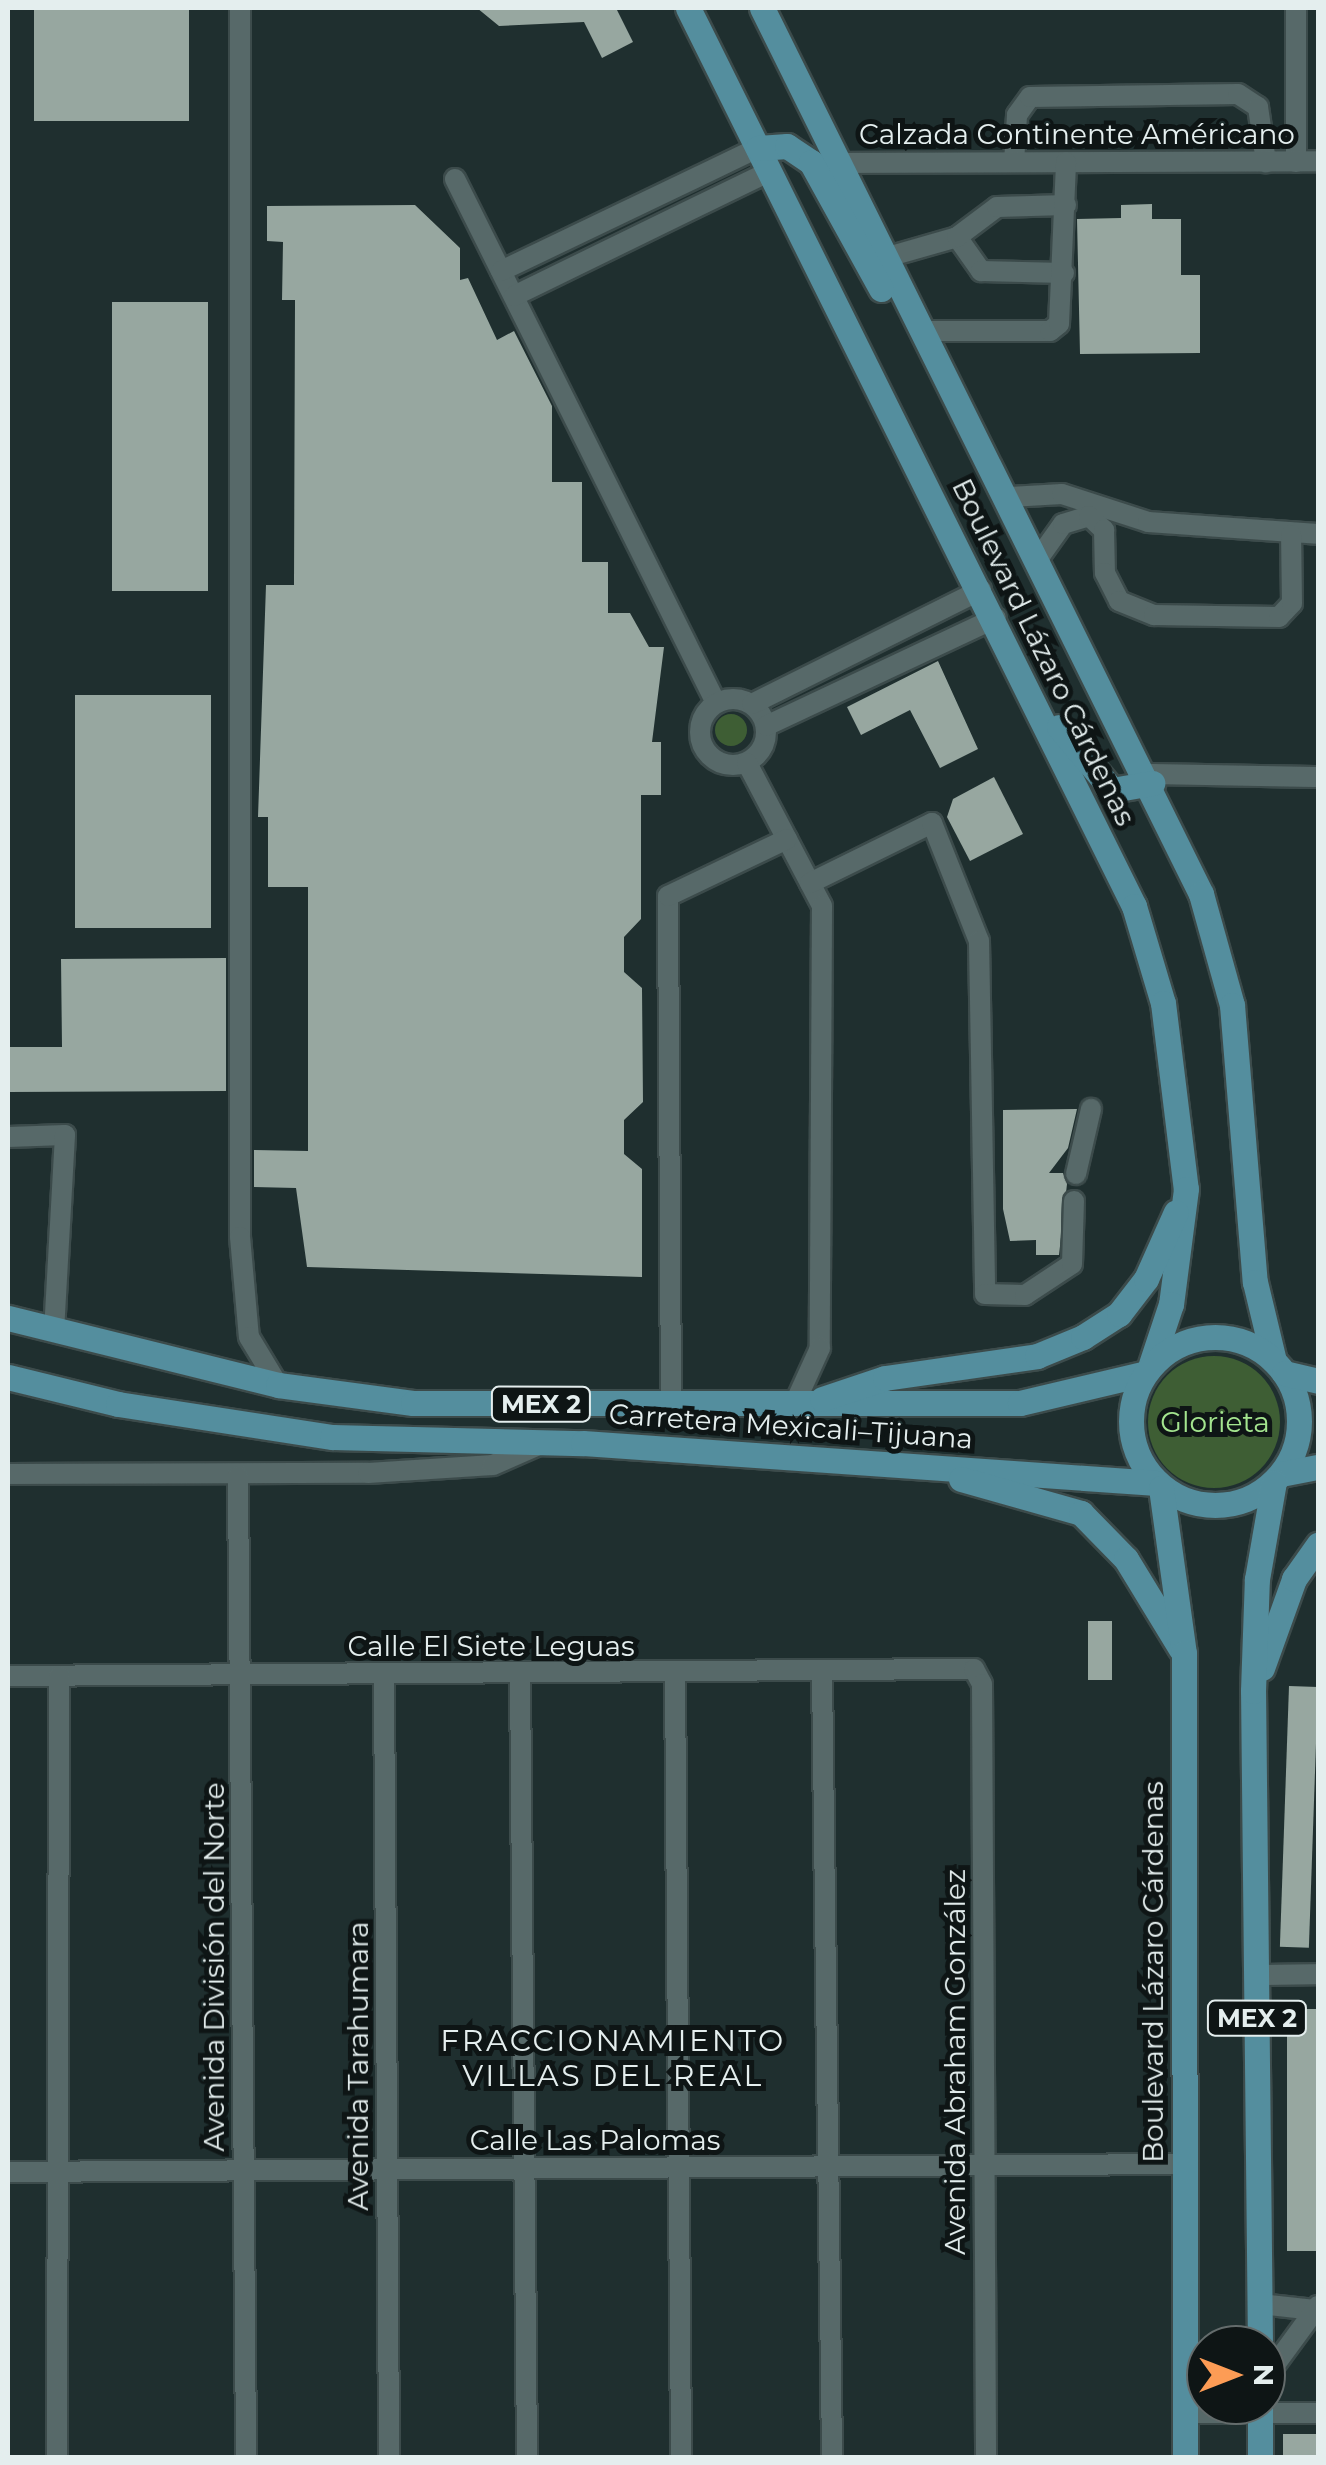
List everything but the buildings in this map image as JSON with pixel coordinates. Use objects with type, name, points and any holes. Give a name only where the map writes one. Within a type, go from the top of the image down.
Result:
[{"type":"main road","name":"Boulevard Lázaro Cárdenas","points":[[688,8],[996,618],[1134,906],[1162,1002],[1186,1189],[1171,1304],[1147,1369]]},
{"type":"main road","name":"Boulevard Lázaro Cárdenas","points":[[762,8],[836,163],[1010,497],[1150,778],[1201,894],[1232,1005],[1255,1282],[1279,1367]]},
{"type":"main road","points":[[763,160],[787,146],[811,162],[892,309],[922,331]]},
{"type":"main road","points":[[1043,716],[1112,790],[1150,778]]},
{"type":"main road","points":[[800,1405],[886,1378],[1037,1356],[1083,1337],[1146,1279],[1186,1189]]},
{"type":"main road","name":"Carretera Mexicali–Tijuana","points":[[8,1318],[278,1385],[413,1403],[1020,1404],[1147,1369]]},
{"type":"main road","name":"MEX 2","points":[[1147,1369],[1182,1344],[1220,1337],[1279,1367],[1298,1424],[1278,1478],[1257,1579],[1254,1692],[1260,2325]]},
{"type":"main road","points":[[1279,1367],[1318,1381]]},
{"type":"main road","points":[[1147,1369],[1130,1420],[1159,1485],[1210,1506],[1278,1478],[1318,1467]]},
{"type":"main road","name":"Carretera Mexicali–Tijuana","points":[[8,1376],[118,1404],[332,1437],[584,1443],[1159,1485]]},
{"type":"main road","points":[[584,1443],[663,1429],[672,1406]]},
{"type":"main road","name":"MEX 2","points":[[906,1466],[1081,1514],[1126,1559],[1184,1654]]},
{"type":"main road","name":"Boulevard Lázaro Cárdenas","points":[[1159,1485],[1184,1654],[1186,2413]]},
{"type":"main road","points":[[1254,1692],[1294,1579],[1318,1545]]},
{"type":"main road","name":"Boulevard Lázaro Cárdenas","points":[[1186,2425],[1186,2458]]},
{"type":"main road","points":[[1260,2425],[1260,2458]]},
{"type":"street","points":[[240,8],[240,1237],[248,1337],[278,1385]]},
{"type":"street","points":[[1296,8],[1296,162]]},
{"type":"street","points":[[1014,162],[1017,115],[1030,97],[1238,94],[1258,107],[1266,162]]},
{"type":"street","points":[[501,271],[763,160]]},
{"type":"street","points":[[514,296],[763,160]]},
{"type":"street","name":"Calzada Continente Américano","points":[[836,163],[1318,161]]},
{"type":"street","points":[[922,331],[1050,332],[1064,309],[1066,162]]},
{"type":"street","points":[[455,179],[716,703]]},
{"type":"street","points":[[884,258],[957,237],[997,207],[1066,206]]},
{"type":"street","points":[[957,237],[982,270],[1064,273]]},
{"type":"street","points":[[1010,497],[1062,494],[1148,522],[1318,534]]},
{"type":"street","points":[[1038,558],[1063,524],[1089,516],[1104,530],[1104,573],[1119,601],[1154,614],[1279,617],[1292,603],[1291,534]]},
{"type":"street","points":[[716,703],[752,704],[982,590]]},
{"type":"street","points":[[766,726],[996,618]]},
{"type":"street","points":[[833,664],[846,689]]},
{"type":"street","points":[[716,703],[702,720],[702,742],[715,760],[747,762],[763,748],[766,726],[752,704]]},
{"type":"street","points":[[747,762],[822,906],[820,1332],[800,1405]]},
{"type":"street","points":[[1150,778],[1318,776]]},
{"type":"street","points":[[810,883],[932,823],[964,888],[979,941],[981,1286],[991,1297],[1042,1289],[1072,1264],[1074,1201]]},
{"type":"street","points":[[672,1406],[667,1372],[668,896],[787,838]]},
{"type":"street","points":[[1076,1174],[1091,1109]]},
{"type":"street","points":[[8,1137],[65,1136],[54,1331]]},
{"type":"street","points":[[8,1474],[238,1476],[493,1464],[546,1442]]},
{"type":"street","name":"Avenida División del Norte","points":[[238,1476],[246,2458]]},
{"type":"street","name":"Calle El Siete Leguas","points":[[8,1676],[974,1668]]},
{"type":"street","name":"Avenida Abraham González","points":[[974,1668],[982,1684],[986,2458]]},
{"type":"street","points":[[822,1671],[832,2458]]},
{"type":"street","points":[[675,1672],[681,2458]]},
{"type":"street","points":[[520,1673],[527,2458]]},
{"type":"street","name":"Avenida Tarahumara","points":[[384,1674],[389,2458]]},
{"type":"street","points":[[56,2458],[60,1676]]},
{"type":"street","points":[[1257,1975],[1318,1974]]},
{"type":"street","name":"Calle Las Palomas","points":[[8,2172],[1183,2164]]},
{"type":"street","points":[[1260,2304],[1317,2308]]},
{"type":"street","points":[[1286,2350],[1317,2308]]},
{"type":"street","points":[[1286,2411],[1318,2413]]},
{"type":"green space","points":[[731,714],[742,719],[747,730],[742,741],[731,746],[720,741],[715,730],[720,719]]},
{"type":"green space","name":"Glorieta","points":[[1214,1356],[1239,1361],[1261,1375],[1275,1397],[1280,1422],[1275,1447],[1261,1469],[1239,1483],[1214,1488],[1189,1483],[1167,1469],[1153,1447],[1148,1422],[1153,1397],[1167,1375],[1189,1361]]},
{"type":"district","name":"FRACCIONAMIENTO VILLAS DEL REAL","points":[[613,2058]]}]
